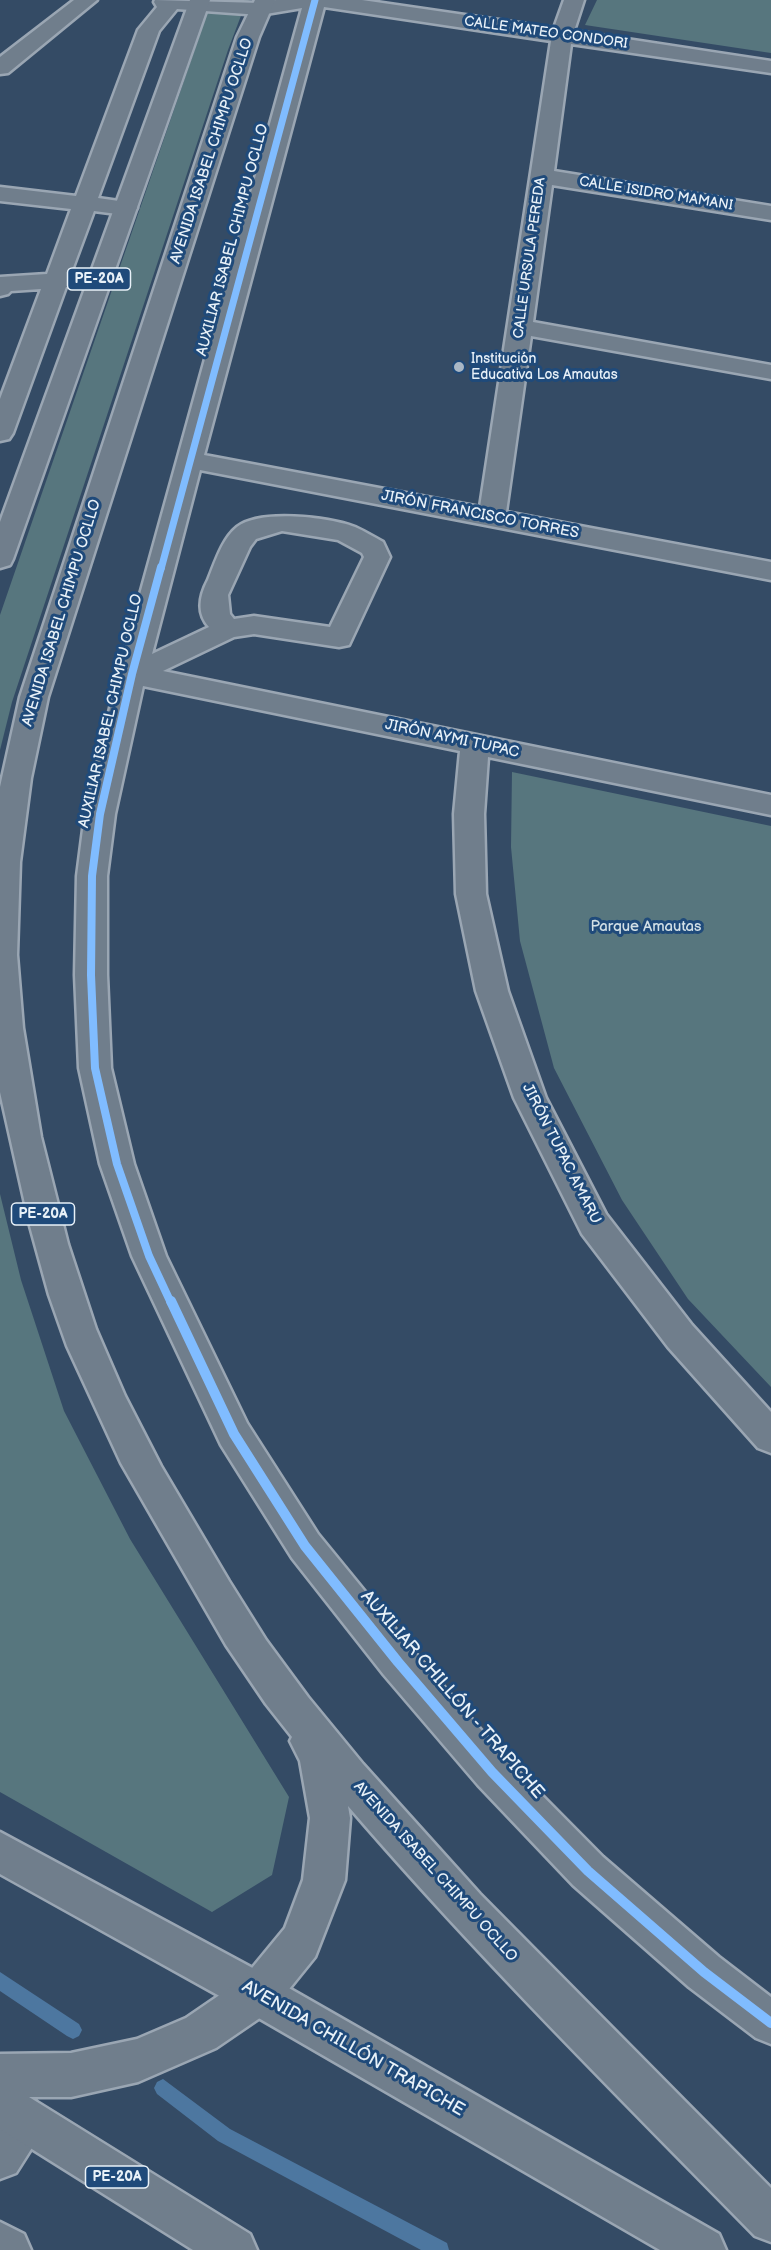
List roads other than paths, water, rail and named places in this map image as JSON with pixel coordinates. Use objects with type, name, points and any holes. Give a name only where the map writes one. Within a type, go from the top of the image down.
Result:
[{"type":"street","points":[[145,0],[262,4],[314,0]]},
{"type":"street","name":"AUXILIAR ISABEL CHIMPU OCLLO","points":[[305,1546],[234,1434],[149,1256],[117,1164],[96,1068],[91,975],[92,876],[100,814],[132,674],[314,0]]},
{"type":"street","name":"CALLE MATEO CONDORI","points":[[320,0],[562,34],[771,67]]},
{"type":"street","name":"CALLE URSULA PEREDA","points":[[492,518],[562,34],[574,0]]},
{"type":"street","points":[[0,68],[85,1]]},
{"type":"street","points":[[0,432],[149,30],[185,2]]},
{"type":"street","name":"PE-20A","points":[[0,559],[125,208],[185,2]]},
{"type":"street","name":"AVENIDA ISABEL CHIMPU OCLLO","points":[[262,4],[248,36],[34,697],[13,731],[15,779],[2,908],[6,999],[14,1092],[55,1260],[85,1346],[124,1430],[169,1515],[224,1607],[290,1706],[386,1823],[553,2001],[771,2220]]},
{"type":"street","name":"CALLE ISIDRO MAMANI","points":[[542,176],[771,213]]},
{"type":"street","points":[[0,194],[125,208]]},
{"type":"street","points":[[0,289],[2,284],[100,279]]},
{"type":"street","points":[[520,327],[771,372]]},
{"type":"street","name":"JIRÓN FRANCISCO TORRES","points":[[189,460],[771,571]]},
{"type":"street","points":[[132,674],[228,629],[254,626],[339,638],[377,557],[374,548],[345,533],[282,523],[263,526],[247,533],[238,544],[214,595],[216,617],[228,629]]},
{"type":"street","name":"JIRÓN AYMI TUPAC","points":[[132,674],[771,805]]},
{"type":"street","name":"JIRÓN TUPAC AMARU","points":[[476,744],[469,814],[471,894],[492,991],[530,1098],[594,1224],[680,1336],[771,1437]]},
{"type":"street","name":"AUXILIAR CHILLÓN - TRAPICHE","points":[[305,1546],[398,1662],[492,1772],[588,1871],[704,1972],[771,2023]]},
{"type":"street","points":[[0,2076],[71,2075],[138,2060],[201,2033],[258,1994],[300,1942],[324,1881],[330,1818],[319,1758],[290,1706]]},
{"type":"street","name":"AVENIDA CHILLÓN TRAPICHE","points":[[0,1852],[258,1994],[703,2250]]},
{"type":"street","points":[[0,2157],[13,2112]]},
{"type":"street","name":"PE-20A","points":[[13,2112],[234,2250]]},
{"type":"street","points":[[0,2245],[8,2250]]},
{"type":"waterway","points":[[0,1981],[73,2030]]},
{"type":"waterway","points":[[163,2088],[224,2135],[440,2250]]},
{"type":"place","name":"Institución Educativa Los Amautas","points":[[459,367]]},
{"type":"park label","name":"Parque Amautas","points":[[646,927]]}]
